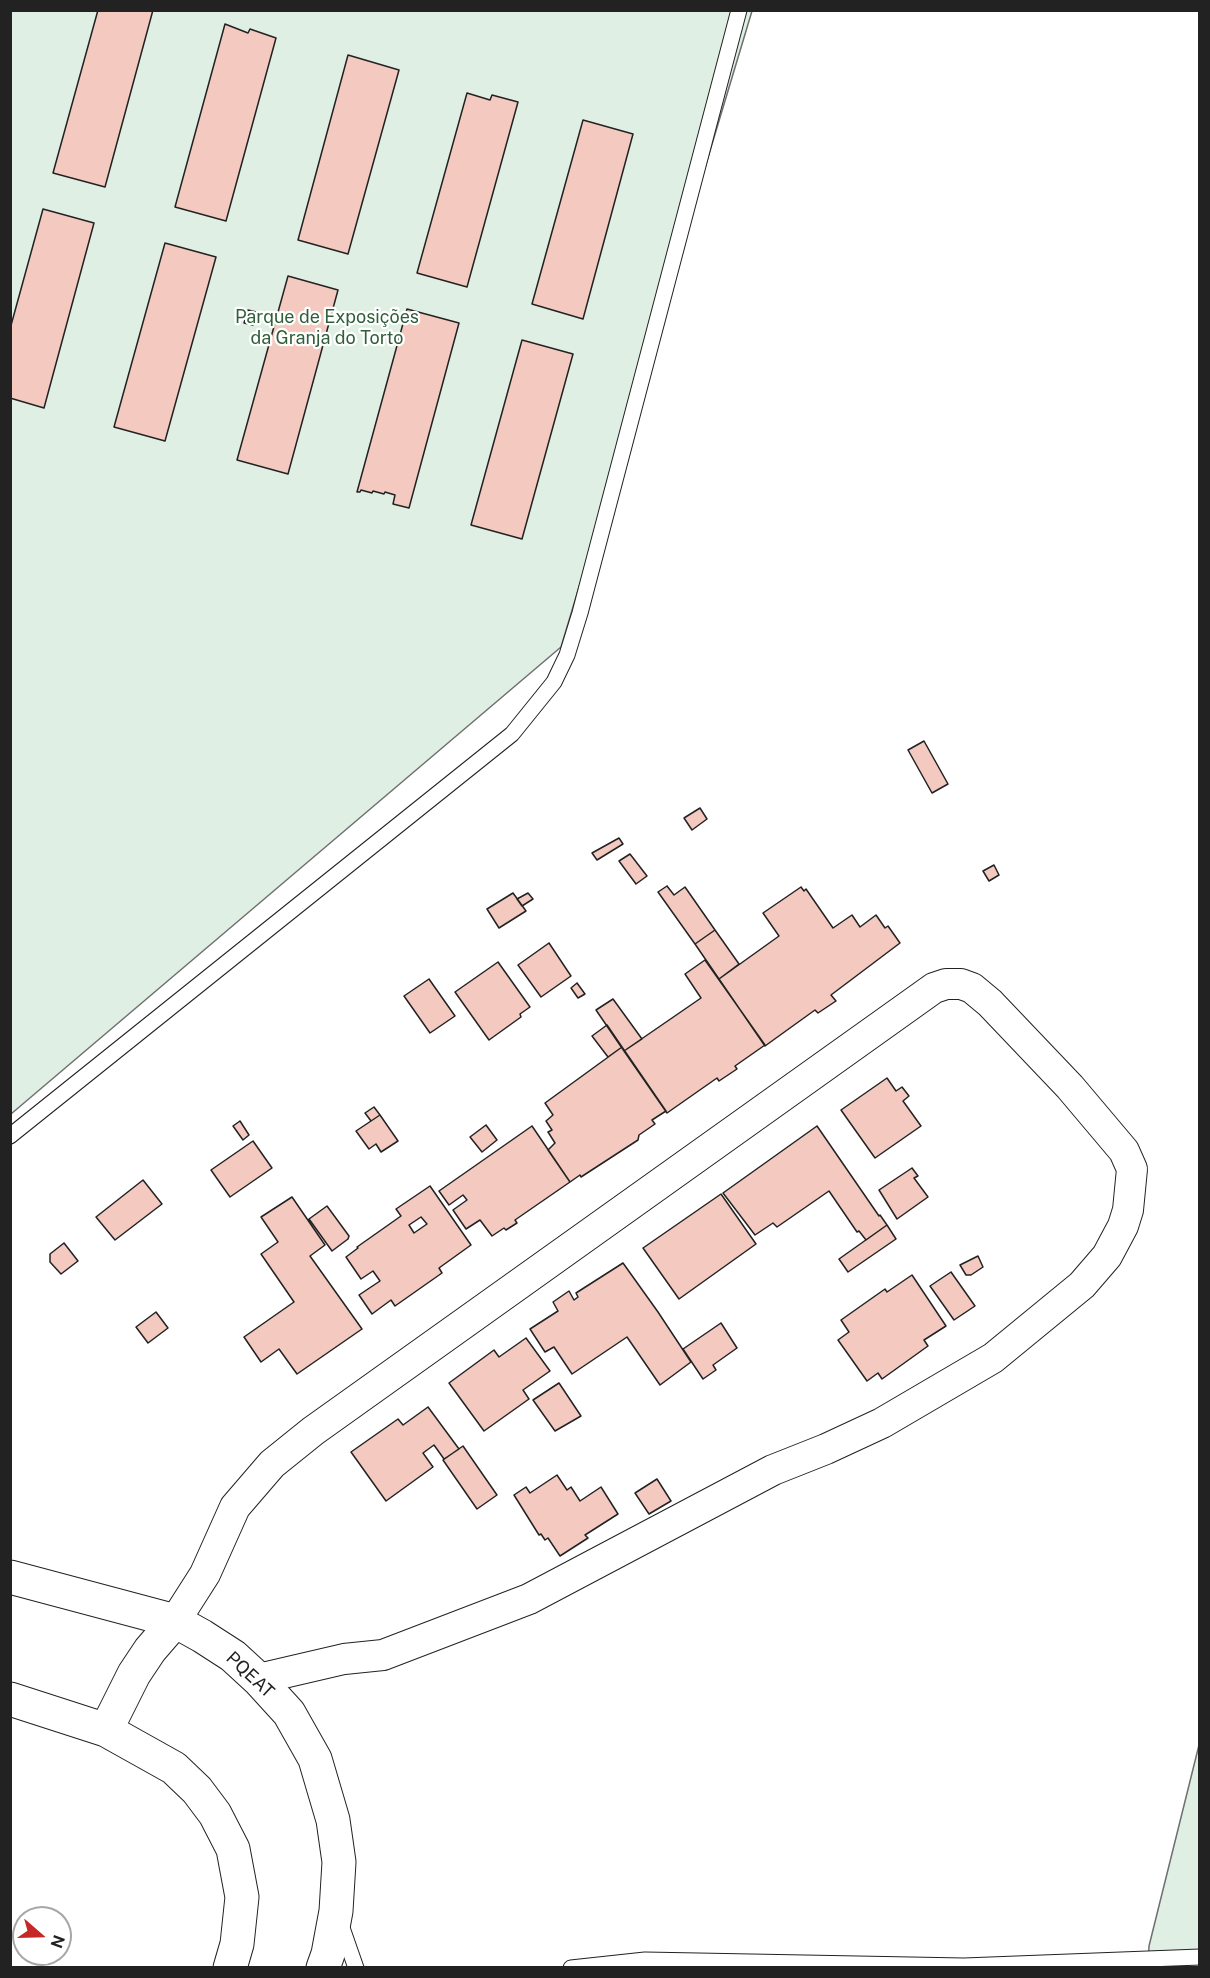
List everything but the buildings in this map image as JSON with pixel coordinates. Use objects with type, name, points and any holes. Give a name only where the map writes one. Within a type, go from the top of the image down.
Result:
[{"type":"street","points":[[106,1730],[134,1674],[150,1650],[175,1621],[204,1574],[235,1507],[272,1464],[313,1431],[934,988],[946,984],[961,984],[972,988],[990,1003],[1070,1087],[1124,1151],[1132,1168],[1128,1210],[1123,1226],[1107,1256],[1082,1285],[993,1358],[882,1423],[773,1470],[529,1599],[383,1654],[344,1659],[258,1679]]},
{"type":"street","name":"PQEAT","points":[[10,1576],[175,1621],[233,1656],[289,1713],[315,1760],[333,1820],[339,1862],[336,1911],[323,1968]]},
{"type":"street","points":[[10,1699],[106,1730],[174,1768],[197,1790],[232,1849],[242,1897],[237,1944],[230,1968]]},
{"type":"lane","points":[[10,1136],[512,734],[554,682],[567,655],[580,613],[734,12]]},
{"type":"lane","points":[[336,1911],[356,1968]]},
{"type":"lane","points":[[571,1968],[645,1960],[964,1966],[1200,1957]]},
{"type":"green space","name":"Parque de Exposições da Granja do Torto","points":[[11,11],[752,11],[561,647],[11,1114]]},
{"type":"green space","points":[[1199,1745],[1199,1967],[1148,1968],[1149,1946]]}]
